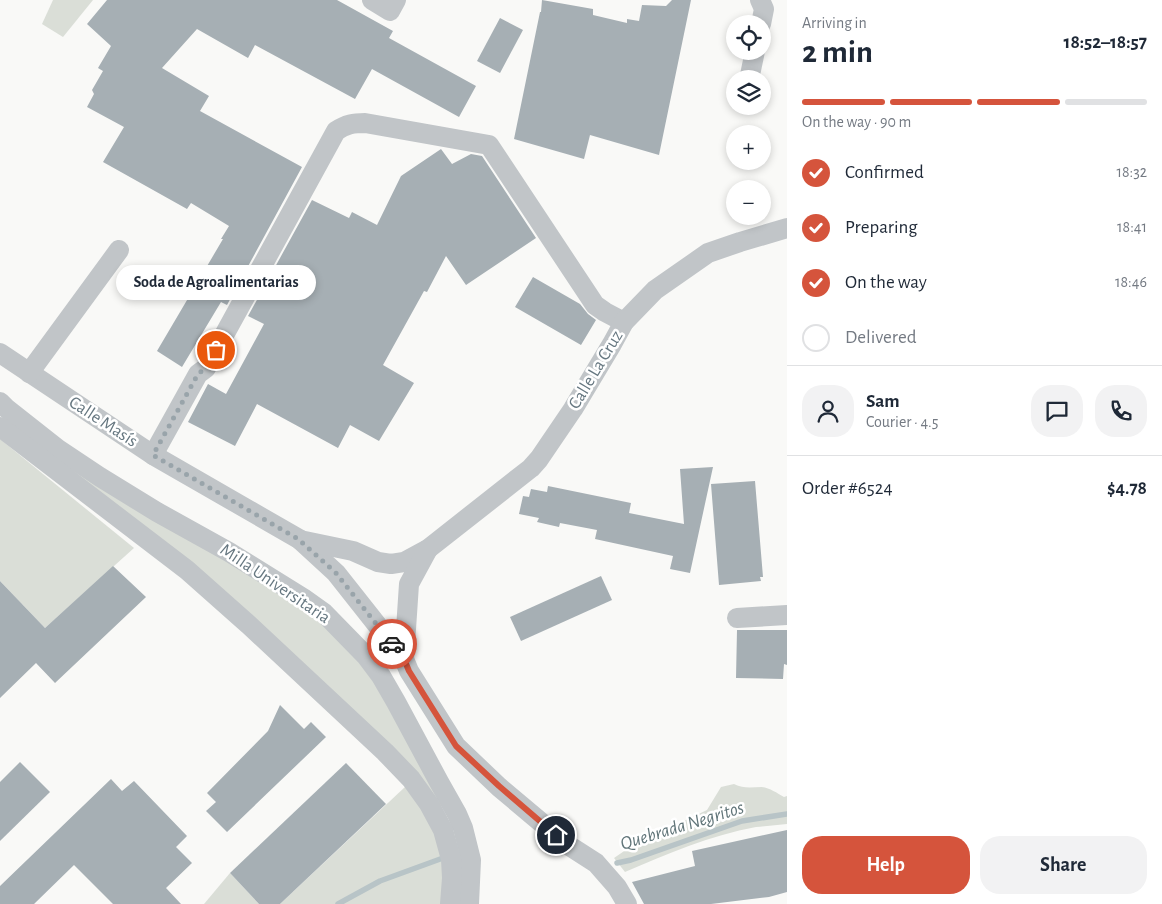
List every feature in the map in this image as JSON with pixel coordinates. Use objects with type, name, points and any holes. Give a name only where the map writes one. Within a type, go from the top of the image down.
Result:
[{"type":"street","points":[[372,0],[390,11],[396,0]]},
{"type":"street","points":[[760,0],[764,9],[763,15]]},
{"type":"street","points":[[153,455],[198,374],[206,368],[336,131],[343,126],[365,123],[489,145],[595,305],[624,322]]},
{"type":"street","name":"Calle La Cruz","points":[[298,539],[353,551],[378,562],[391,564],[404,562],[428,548],[531,468],[539,459],[573,409],[624,322],[655,290],[708,254],[787,228]]},
{"type":"street","points":[[30,373],[119,250]]},
{"type":"street","name":"Calle Masís","points":[[0,353],[153,455],[298,539],[336,573],[404,659],[409,671],[456,746],[568,845],[596,863],[617,887],[627,904]]},
{"type":"street","name":"Milla Universitaria","points":[[2,408],[100,477],[157,512],[229,552],[303,598],[324,614],[366,656],[381,676],[396,702],[463,828],[471,860],[469,904]]},
{"type":"street","points":[[0,427],[187,570],[249,625],[385,752],[411,779],[429,804],[443,830],[451,859],[452,884],[450,904]]},
{"type":"street","name":"Calle La Cruz","points":[[404,659],[409,584],[428,548]]},
{"type":"street","points":[[737,618],[787,615]]},
{"type":"shaded area","points":[[53,0],[93,0],[63,37],[42,24]]},
{"type":"shaded area","points":[[11,421],[280,587],[356,651],[447,810],[435,802]]},
{"type":"shaded area","points":[[0,439],[134,548],[45,628],[0,581]]},
{"type":"shaded area","points":[[734,784],[745,787],[762,787],[784,797],[787,796],[787,824],[756,827],[722,835],[673,852],[625,872],[614,858],[633,845],[707,810],[721,787]]},
{"type":"shaded area","points":[[405,787],[428,815],[443,858],[443,904],[280,904]]},
{"type":"shaded area","points":[[230,873],[259,904],[204,904]]},
{"type":"building","points":[[107,0],[337,0],[393,31],[389,38],[476,86],[459,117],[372,69],[355,99],[255,45],[248,58],[197,29],[162,68],[209,96],[200,111],[302,167],[227,305],[221,302],[182,367],[157,351],[229,226],[191,203],[187,209],[103,162],[124,127],[87,107],[94,94],[92,90],[103,71],[98,68],[111,46],[87,24]]},
{"type":"building","points":[[542,0],[593,9],[593,15],[627,23],[627,19],[639,21],[642,5],[666,6],[672,0],[691,0],[659,155],[590,135],[584,159],[514,139]]},
{"type":"building","points":[[500,18],[523,30],[500,73],[477,61]]},
{"type":"building","points":[[441,149],[452,164],[471,154],[482,156],[536,238],[466,285],[446,256],[427,292],[424,291],[383,365],[414,383],[379,441],[350,425],[338,448],[257,404],[235,446],[188,422],[208,384],[226,394],[264,324],[248,316],[312,200],[349,218],[352,212],[377,225],[401,176]]},
{"type":"building","points":[[533,277],[580,304],[596,320],[581,345],[515,307]]},
{"type":"building","points":[[713,467],[690,573],[670,569],[673,556],[595,539],[597,530],[560,523],[559,527],[537,522],[539,518],[519,514],[523,496],[529,497],[531,489],[547,492],[548,486],[631,503],[629,513],[684,524],[680,469]]},
{"type":"building","points":[[755,481],[763,577],[760,577],[761,581],[719,585],[711,484]]},
{"type":"building","points":[[113,566],[146,597],[55,683],[36,663],[0,698],[0,581],[45,628]]},
{"type":"building","points":[[601,576],[612,600],[521,641],[510,617]]},
{"type":"building","points":[[737,630],[787,630],[787,665],[784,664],[783,679],[736,678]]},
{"type":"building","points":[[280,705],[304,729],[311,722],[326,737],[227,832],[206,811],[216,802],[207,793],[268,731]]},
{"type":"building","points":[[20,762],[50,792],[0,841],[0,782]]},
{"type":"building","points":[[346,763],[386,804],[280,904],[259,904],[230,873]]},
{"type":"building","points":[[111,779],[122,791],[134,781],[187,836],[176,847],[192,863],[166,888],[181,904],[113,904],[74,865],[34,904],[0,904],[0,886]]},
{"type":"building","points":[[787,830],[787,892],[769,897],[711,904],[644,904],[632,882],[695,866],[692,851]]},
{"type":"waterway","name":"Quebrada Negritos","points":[[617,863],[631,860],[742,821],[787,814]]},
{"type":"waterway","name":"Quebrada Negritos","points":[[338,904],[380,881],[443,858]]},
{"type":"way so far","points":[[216,350],[206,368],[198,374],[153,455],[298,539],[336,573],[392,644]]},
{"type":"place","name":"Soda de Agroalimentarias","points":[[216,350]]},
{"type":"route","points":[[392,644],[404,659],[409,671],[456,746],[556,835]]}]
